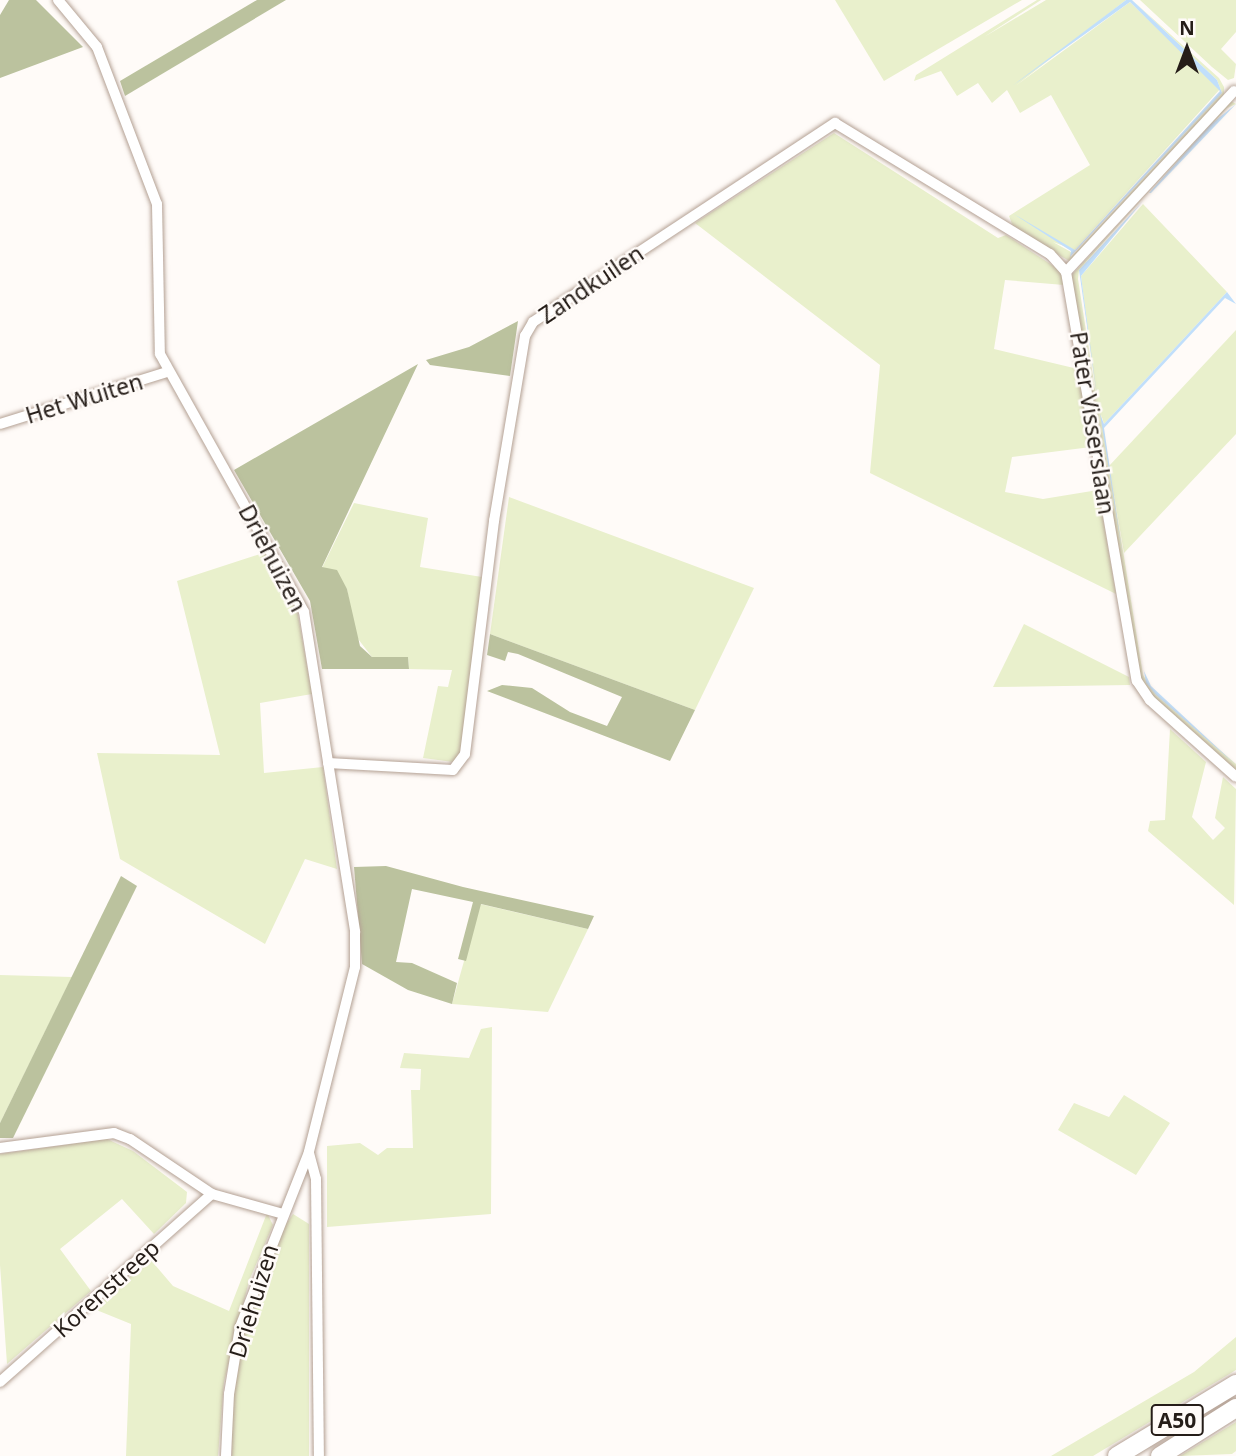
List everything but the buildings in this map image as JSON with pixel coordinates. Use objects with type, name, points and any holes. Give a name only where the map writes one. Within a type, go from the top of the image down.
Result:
[{"type":"highway","name":"A50","points":[[1118,1456],[1236,1384]]},
{"type":"highway","name":"A50","points":[[1160,1456],[1236,1408]]},
{"type":"street","name":"Driehuizen","points":[[58,0],[77,18],[97,47],[157,204],[158,332],[167,372],[296,593],[308,629],[355,932],[355,967],[309,1152],[240,1327],[229,1394],[226,1456]]},
{"type":"street","points":[[1066,272],[1234,91]]},
{"type":"street","name":"Zandkuilen","points":[[328,762],[453,769],[465,754],[494,521],[525,336],[542,314],[835,123],[1050,254],[1066,272]]},
{"type":"street","name":"Pater Visserslaan","points":[[1066,272],[1137,681],[1150,700],[1236,777]]},
{"type":"street","name":"Het Wuiten","points":[[0,424],[167,372]]},
{"type":"street","points":[[0,1148],[114,1133],[131,1139],[212,1194],[283,1214]]},
{"type":"street","name":"Driehuizen","points":[[309,1152],[316,1179],[319,1456]]},
{"type":"street","name":"Korenstreep","points":[[0,1382],[212,1194]]},
{"type":"green space","points":[[9,0],[36,0],[83,47],[0,78],[0,15]]},
{"type":"green space","points":[[257,0],[286,0],[125,96],[120,81]]},
{"type":"green space","points":[[835,0],[1022,0],[884,81]]},
{"type":"green space","points":[[1041,0],[984,37],[1046,0],[1126,0],[1014,87],[1130,2],[1220,89],[1075,250],[1053,242],[1071,252],[1071,257],[1222,93],[1217,80],[1132,0],[1219,78],[1224,87],[1224,98],[1071,262],[1014,229],[1009,216],[1090,165],[1051,95],[1020,113],[1007,90],[992,103],[978,83],[957,96],[941,71],[914,81],[916,75]]},
{"type":"green space","points":[[1140,0],[1236,0],[1236,32],[1221,49],[1236,64],[1234,78],[1228,80],[1212,67]]},
{"type":"green space","points":[[1231,101],[1236,104],[1227,108],[1149,191],[1079,270],[1078,279],[1097,402],[1081,276],[1143,204],[1227,292],[1104,424],[1101,414],[1143,675],[1156,695],[1236,764],[1236,774],[1154,700],[1140,679],[1071,276]]},
{"type":"green space","points":[[834,133],[998,238],[1006,235],[1061,271],[1064,285],[1005,280],[994,349],[1078,369],[1091,447],[1012,457],[1005,492],[1043,499],[1098,490],[1116,594],[870,473],[880,365],[695,223]]},
{"type":"green space","points":[[518,321],[510,376],[430,365],[426,360],[469,347]]},
{"type":"green space","points":[[1236,330],[1236,434],[1124,553],[1109,466]]},
{"type":"green space","points":[[418,364],[322,567],[337,570],[347,589],[360,646],[372,657],[408,657],[409,669],[322,669],[310,601],[234,470]]},
{"type":"green space","points":[[509,497],[754,588],[695,710],[490,634]]},
{"type":"green space","points":[[354,503],[428,518],[420,567],[482,577],[460,756],[453,762],[423,758],[438,686],[448,687],[452,670],[409,669],[408,657],[372,657],[355,635],[347,589],[322,568]]},
{"type":"green space","points":[[266,552],[296,604],[312,694],[260,703],[264,773],[323,767],[337,869],[305,859],[265,944],[120,859],[97,753],[220,755],[177,581]]},
{"type":"green space","points":[[1024,624],[1129,677],[1130,685],[993,687]]},
{"type":"green space","points":[[490,634],[695,710],[670,761],[487,691],[502,685],[532,688],[570,712],[607,726],[622,697],[518,654],[508,652],[505,661],[487,655]]},
{"type":"green space","points":[[1170,729],[1206,762],[1192,817],[1213,840],[1225,828],[1215,818],[1223,777],[1236,789],[1234,905],[1148,831],[1150,821],[1165,820]]},
{"type":"green space","points":[[386,866],[463,887],[594,916],[588,929],[481,904],[466,961],[458,959],[473,902],[412,889],[396,962],[412,963],[457,983],[452,1004],[408,990],[362,964],[354,867]]},
{"type":"green space","points":[[121,876],[137,886],[13,1138],[0,1138],[0,1123]]},
{"type":"green space","points":[[480,904],[588,929],[548,1012],[452,1004]]},
{"type":"green space","points":[[0,975],[72,977],[0,1123]]},
{"type":"green space","points":[[492,1027],[491,1214],[327,1227],[327,1146],[360,1143],[378,1155],[387,1148],[413,1148],[411,1090],[420,1090],[421,1069],[400,1068],[404,1053],[469,1058],[481,1029]]},
{"type":"green space","points":[[1124,1095],[1170,1123],[1136,1175],[1058,1130],[1074,1103],[1109,1117]]},
{"type":"green space","points":[[107,1139],[133,1151],[187,1192],[186,1203],[154,1234],[122,1199],[60,1249],[91,1291],[7,1364],[0,1265],[0,1154]]},
{"type":"green space","points":[[267,1213],[273,1225],[249,1281],[224,1382],[218,1456],[126,1456],[131,1324],[94,1309],[150,1259],[173,1286],[229,1311]]},
{"type":"green space","points":[[293,1214],[309,1224],[309,1456],[232,1456],[231,1393],[243,1333],[279,1234]]},
{"type":"green space","points":[[1236,1337],[1236,1370],[1093,1456],[1051,1456],[1194,1372]]},
{"type":"green space","points":[[1236,1422],[1236,1451],[1232,1454],[1180,1456]]},
{"type":"water","points":[[1126,0],[1132,0],[1217,80],[1222,93],[1070,257],[1071,251],[1012,213],[1075,250],[1220,91],[1130,2],[1012,86]]},
{"type":"water","points":[[1236,104],[1151,193],[1149,193],[1210,125]]},
{"type":"water","points":[[1143,201],[1081,276],[1098,403],[1079,270]]},
{"type":"water","points":[[1227,292],[1236,304],[1225,298],[1104,428],[1123,558],[1100,414],[1104,424]]},
{"type":"water","points":[[1144,671],[1151,686],[1236,765],[1156,695],[1146,683]]}]
